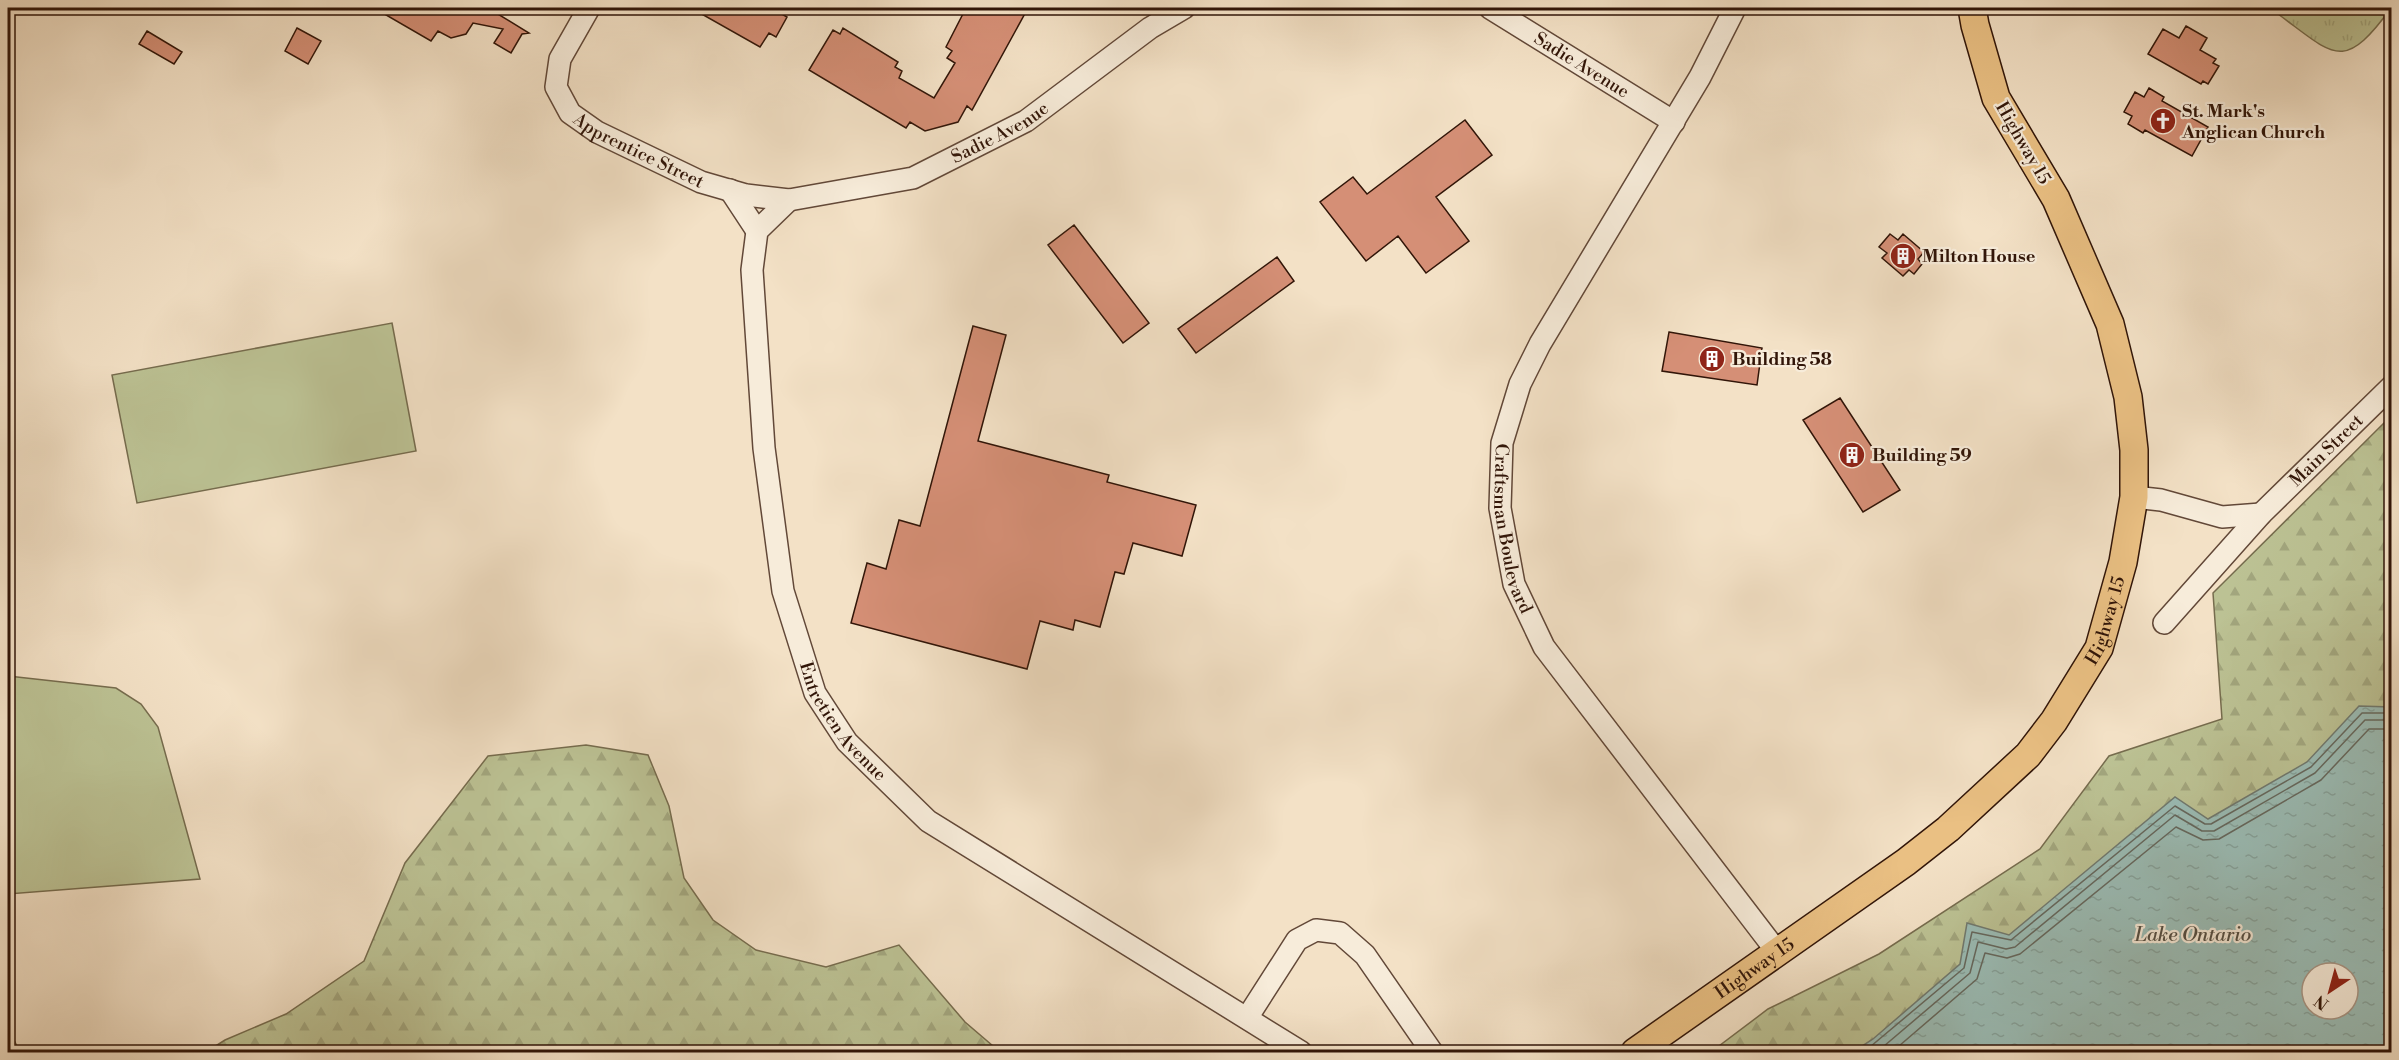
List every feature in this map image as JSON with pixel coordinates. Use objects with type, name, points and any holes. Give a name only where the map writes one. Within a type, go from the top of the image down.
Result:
[{"type":"main road","name":"Highway 15","points":[[1635,1053],[1692,1010],[1778,953],[1906,862],[1948,829],[2028,755],[2054,721],[2099,648],[2123,562],[2134,496],[2134,450],[2128,397],[2110,324],[2056,199],[1996,98],[1972,8]]},
{"type":"street","name":"Apprentice Street","points":[[589,8],[560,59],[556,87],[570,113],[608,137],[701,182],[730,190],[789,200]]},
{"type":"street","name":"Sadie Avenue","points":[[789,200],[913,178],[1026,121],[1150,28],[1185,8]]},
{"type":"street","name":"Sadie Avenue","points":[[1490,8],[1674,122]]},
{"type":"street","name":"Craftsman Boulevard","points":[[1735,8],[1674,122],[1540,344],[1520,384],[1502,443],[1500,507],[1514,584],[1544,647],[1778,953]]},
{"type":"street","points":[[730,190],[757,231],[789,200]]},
{"type":"street","name":"Entretien Avenue","points":[[757,231],[752,270],[764,448],[783,591],[815,693],[847,742],[928,821],[1301,1053]]},
{"type":"street","name":"Main Street","points":[[2164,623],[2261,514],[2391,386]]},
{"type":"street","points":[[2134,496],[2161,500],[2222,517],[2261,514]]},
{"type":"street","points":[[1246,1018],[1297,940],[1316,930],[1340,933],[1365,955],[1425,1051]]},
{"type":"green space","points":[[2275,8],[2391,8],[2361,43],[2349,50],[2338,51],[2326,48],[2313,40],[2278,14]]},
{"type":"green space","points":[[392,323],[416,451],[137,503],[112,375]]},
{"type":"green space","points":[[2391,416],[2391,740],[1890,1052],[1711,1052],[1768,1009],[1879,954],[2040,849],[2109,756],[2222,719],[2213,593]]},
{"type":"green space","points":[[8,676],[116,688],[141,704],[158,727],[200,879],[8,894]]},
{"type":"green space","points":[[586,745],[648,755],[669,806],[684,878],[713,920],[756,950],[826,967],[899,945],[965,1022],[1000,1052],[206,1052],[225,1040],[286,1014],[364,961],[405,863],[488,756]]},
{"type":"green space","points":[[8,1028],[20,1052],[8,1052]]},
{"type":"water","name":"Lake Ontario","points":[[2359,706],[2391,707],[2391,1052],[1853,1052],[1873,1039],[1960,964],[1967,923],[2009,935],[2175,797],[2208,819],[2307,762]]},
{"type":"building","points":[[374,8],[488,8],[529,33],[522,34],[511,53],[494,43],[503,29],[473,23],[466,34],[451,38],[438,31],[431,41]]},
{"type":"building","points":[[691,8],[783,8],[780,13],[787,17],[776,37],[769,33],[760,47]]},
{"type":"building","points":[[966,8],[1028,8],[972,110],[967,106],[958,122],[925,131],[910,122],[906,128],[809,70],[833,30],[840,34],[843,28],[898,62],[895,67],[902,71],[899,78],[934,98],[955,63],[947,58],[952,51],[946,47]]},
{"type":"building","points":[[2186,26],[2207,38],[2200,50],[2216,59],[2213,63],[2219,66],[2208,84],[2203,81],[2201,84],[2148,54],[2163,29],[2179,38]]},
{"type":"building","points":[[297,28],[321,41],[308,64],[285,51]]},
{"type":"building","points":[[147,31],[182,52],[174,64],[139,44]]},
{"type":"building","points":[[2149,88],[2164,97],[2162,101],[2208,127],[2192,156],[2145,130],[2143,133],[2128,124],[2132,116],[2124,112],[2135,92],[2144,97]]},
{"type":"building","points":[[1465,120],[1492,155],[1436,197],[1469,241],[1426,273],[1398,236],[1366,261],[1320,202],[1353,177],[1367,194]]},
{"type":"building","points":[[1074,225],[1149,323],[1123,343],[1048,245]]},
{"type":"building","name":"Milton House","points":[[1890,234],[1898,240],[1903,234],[1924,252],[1918,259],[1922,264],[1914,274],[1909,270],[1903,276],[1882,258],[1887,253],[1879,247]]},
{"type":"building","points":[[1277,257],[1294,281],[1196,353],[1178,329]]},
{"type":"building","points":[[973,326],[1006,335],[978,441],[1109,475],[1107,482],[1196,505],[1182,556],[1133,543],[1124,574],[1115,572],[1100,627],[1075,620],[1073,630],[1040,621],[1027,669],[851,623],[867,563],[886,569],[899,520],[920,526]]},
{"type":"building","name":"Building 58","points":[[1669,332],[1762,348],[1757,385],[1662,371]]},
{"type":"building","name":"Building 59","points":[[1840,398],[1900,490],[1863,512],[1803,420]]},
{"type":"place","name":"St. Mark's Anglican Church","points":[[2163,121]]},
{"type":"place","name":"Milton House","points":[[1903,256]]},
{"type":"place","name":"Building 58","points":[[1712,359]]},
{"type":"place","name":"Building 59","points":[[1852,455]]}]
